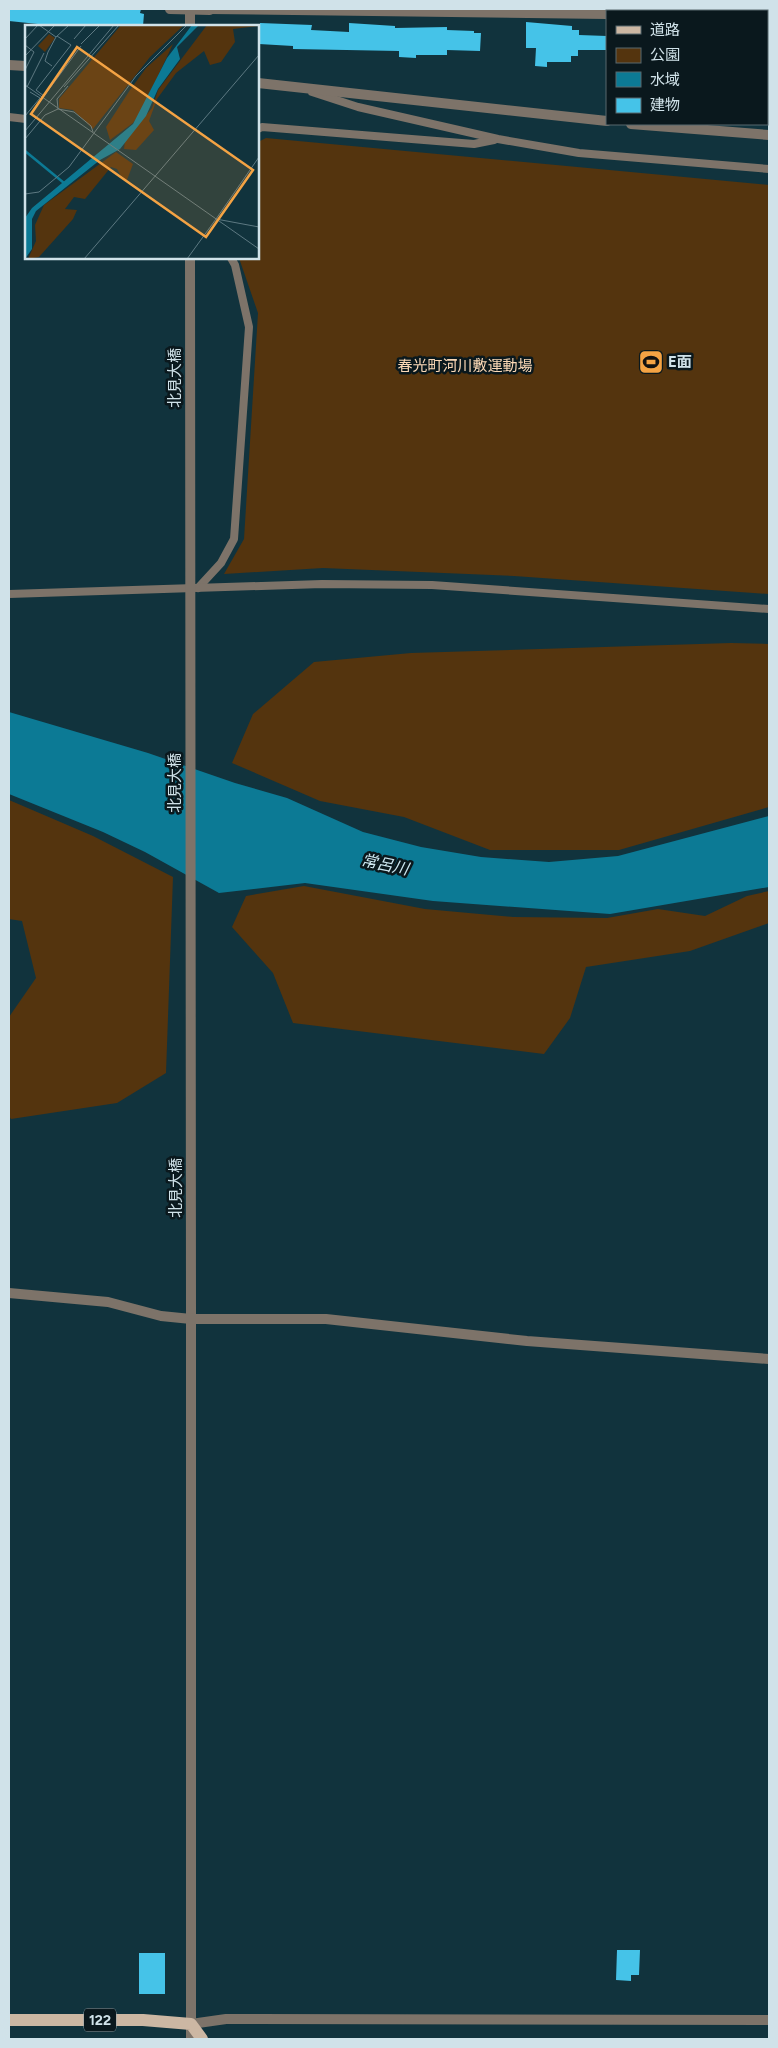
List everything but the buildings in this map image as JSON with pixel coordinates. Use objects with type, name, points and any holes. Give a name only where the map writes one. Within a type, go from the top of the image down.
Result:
[{"type":"main road","name":"122","points":[[9,2020],[143,2020],[191,2024]]},
{"type":"main road","points":[[191,2024],[202,2039]]},
{"type":"street","points":[[170,9],[606,14]]},
{"type":"street","points":[[190,9],[190,25]]},
{"type":"street","points":[[9,65],[25,66]]},
{"type":"street","points":[[259,83],[606,121]]},
{"type":"street","points":[[644,125],[769,135]]},
{"type":"street","name":"北見大橋","points":[[190,259],[191,2039]]},
{"type":"street","points":[[9,1293],[108,1302],[162,1316],[191,1314],[326,1320],[526,1341],[769,1359]]},
{"type":"street","points":[[191,2024],[226,2019],[769,2020]]},
{"type":"lane","points":[[298,87],[358,107],[498,139],[579,153],[769,169]]},
{"type":"lane","points":[[9,117],[25,119]]},
{"type":"lane","points":[[259,128],[262,127],[474,144],[498,139]]},
{"type":"lane","points":[[198,588],[221,563],[234,539],[249,327],[235,265],[232,259]]},
{"type":"lane","points":[[9,594],[322,584],[432,585],[769,609]]},
{"type":"green space","name":"春光町河川敷運動場","points":[[266,138],[769,185],[769,594],[514,576],[323,568],[224,574],[244,539],[258,313],[239,259],[259,259],[259,142]]},
{"type":"green space","points":[[731,643],[769,644],[769,807],[619,850],[490,850],[404,817],[320,801],[232,763],[253,714],[314,662],[411,653]]},
{"type":"green space","points":[[9,800],[93,836],[173,877],[166,1073],[117,1103],[11,1119],[9,1116],[9,1017],[36,978],[22,921],[9,919]]},
{"type":"green space","points":[[304,886],[425,909],[513,917],[607,918],[658,909],[705,916],[747,896],[769,891],[769,923],[690,951],[586,967],[570,1018],[544,1054],[293,1023],[273,973],[232,927],[246,896]]},
{"type":"water","name":"常呂川","points":[[9,712],[148,753],[235,783],[287,798],[363,832],[421,847],[481,857],[549,862],[618,856],[769,816],[769,887],[610,914],[433,901],[305,883],[219,893],[145,852],[103,832],[9,794]]},
{"type":"place","name":"E面","points":[[651,362]]}]
